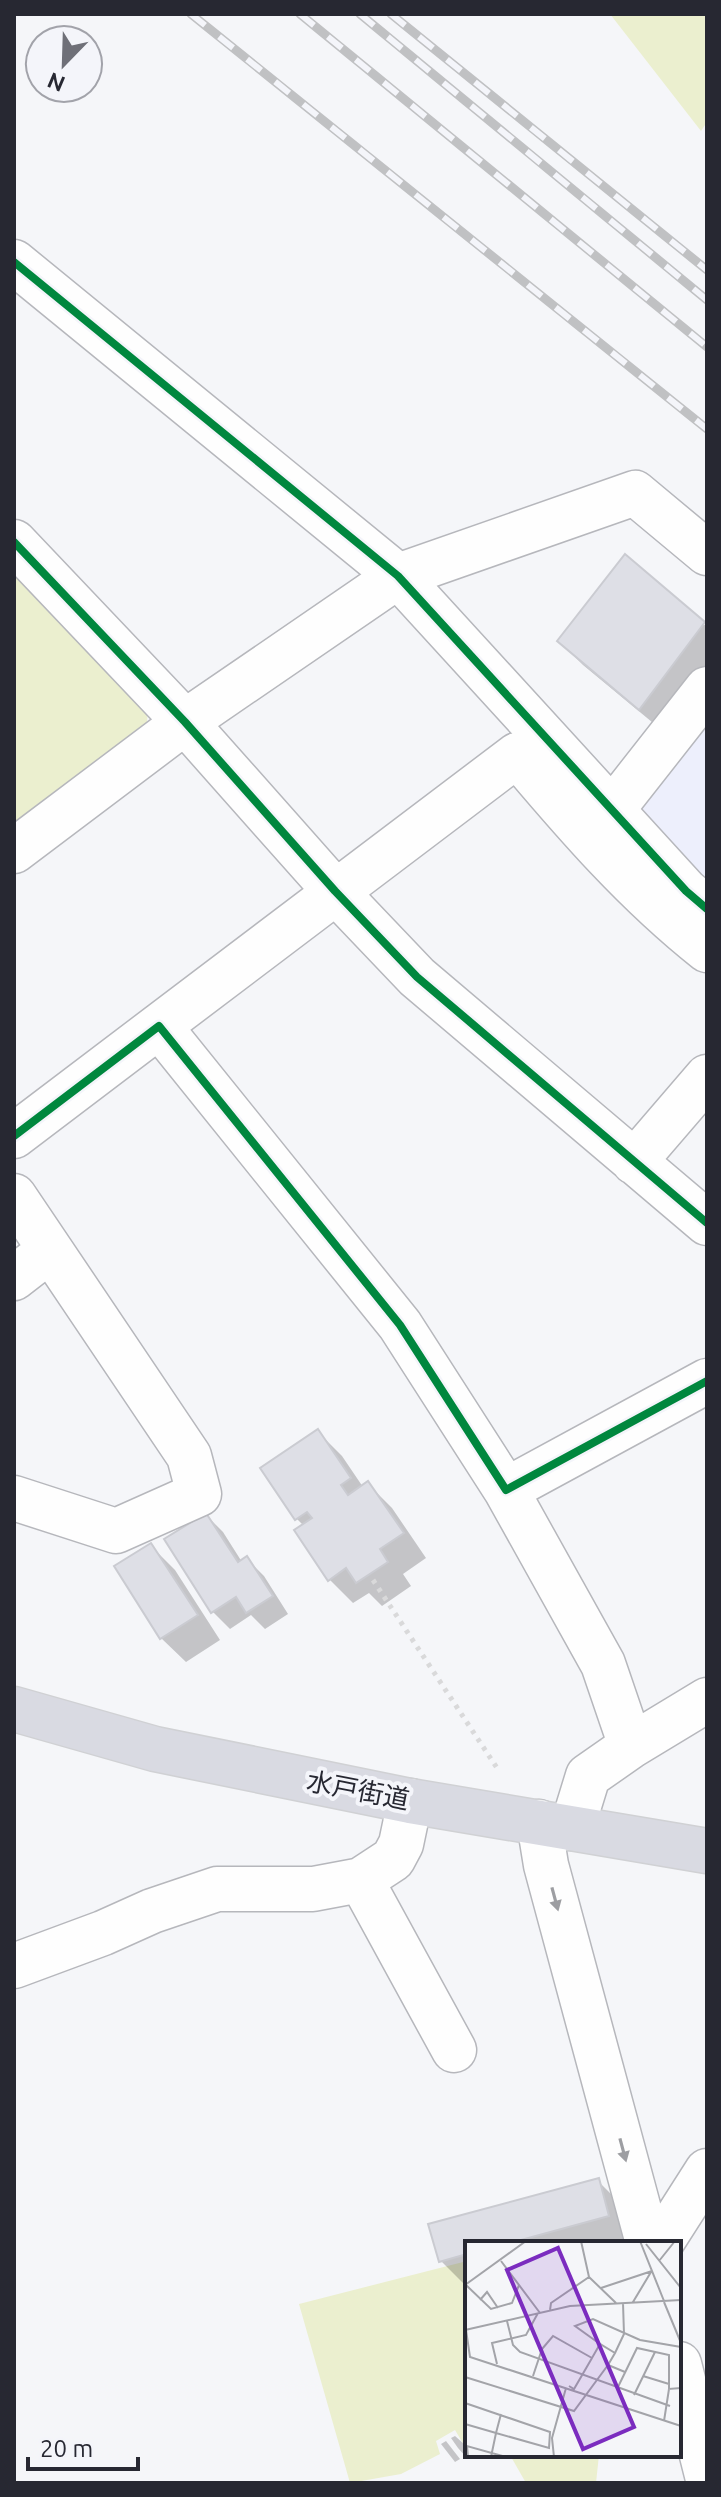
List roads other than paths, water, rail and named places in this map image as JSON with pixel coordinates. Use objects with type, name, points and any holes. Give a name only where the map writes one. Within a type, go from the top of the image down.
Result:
[{"type":"highway","name":"水戸街道","points":[[14,1709],[155,1749],[410,1801],[707,1851]]},
{"type":"street","points":[[14,262],[398,576],[615,806],[686,891],[707,909]]},
{"type":"street","points":[[14,851],[185,722],[398,576],[635,493],[707,553]]},
{"type":"street","points":[[14,542],[185,722],[335,891],[417,977],[707,1223]]},
{"type":"street","points":[[615,806],[707,689]]},
{"type":"street","points":[[14,1136],[517,755],[590,841],[664,916],[707,950]]},
{"type":"street","points":[[159,1026],[400,1325],[506,1490],[603,1664],[631,1746]]},
{"type":"street","points":[[634,1162],[707,1077]]},
{"type":"street","points":[[14,1196],[189,1456],[199,1494],[116,1531],[14,1498]]},
{"type":"street","points":[[14,1278],[50,1250]]},
{"type":"street","points":[[506,1490],[707,1382]]},
{"type":"street","points":[[647,2241],[546,1865],[556,1825],[588,1776],[707,1700]]},
{"type":"street","points":[[14,1966],[152,1911],[217,1889],[313,1889],[361,1880],[393,1859],[401,1844],[410,1801]]},
{"type":"street","points":[[361,1880],[454,2050]]},
{"type":"street","points":[[636,2197],[701,2180]]},
{"type":"street","points":[[662,2241],[701,2180]]},
{"type":"street","points":[[681,2372],[707,2475]]},
{"type":"railway","points":[[191,14],[707,429]]},
{"type":"railway","points":[[300,14],[707,347]]},
{"type":"railway","points":[[360,14],[707,300]]},
{"type":"railway","points":[[391,14],[707,270]]}]
